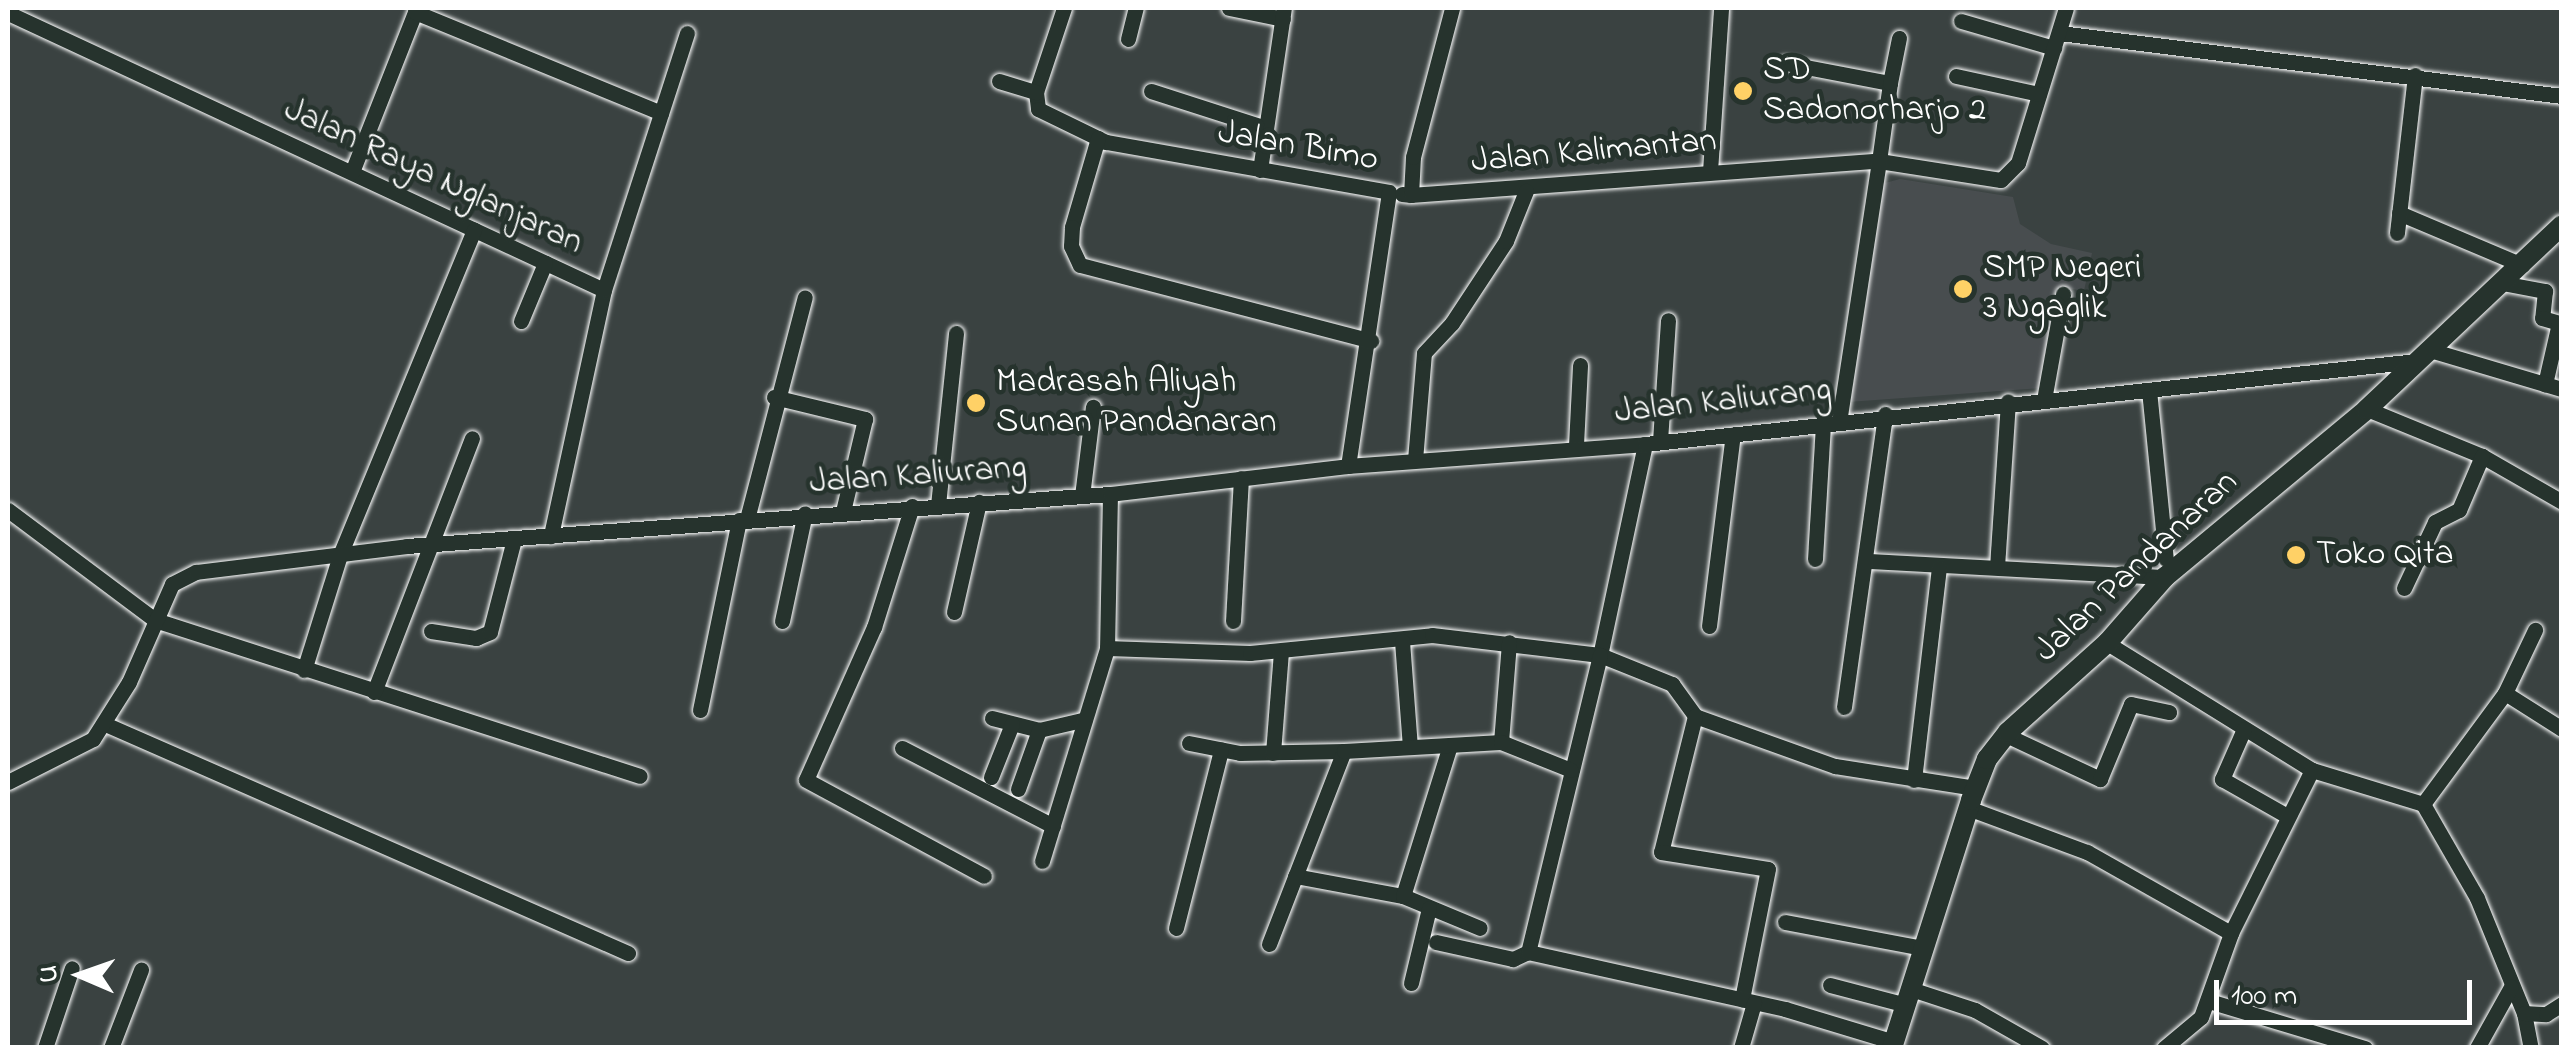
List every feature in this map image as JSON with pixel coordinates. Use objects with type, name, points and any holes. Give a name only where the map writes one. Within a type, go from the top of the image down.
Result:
[{"type":"main road","name":"Jalan Pandanaran","points":[[1893,1045],[1972,798],[2006,735],[2107,642],[2166,568],[2366,409],[2562,225]]},
{"type":"street","points":[[998,80],[1036,92],[1064,8]]},
{"type":"street","points":[[1128,38],[1136,8]]},
{"type":"street","points":[[1229,8],[1284,14],[1260,170]]},
{"type":"street","points":[[1410,195],[1413,157],[1452,8]]},
{"type":"street","points":[[1710,172],[1721,8]]},
{"type":"street","points":[[1956,76],[2039,94],[2066,8]]},
{"type":"street","points":[[352,172],[415,12],[661,113]]},
{"type":"street","name":"Jalan Raya Nglanjaran","points":[[8,13],[604,290],[551,536]]},
{"type":"street","points":[[1961,21],[2057,40],[2416,75],[2562,96]]},
{"type":"street","points":[[604,290],[687,33]]},
{"type":"street","points":[[1815,559],[1831,423],[1898,38]]},
{"type":"street","points":[[1785,63],[1890,83]]},
{"type":"street","points":[[2397,233],[2416,75]]},
{"type":"street","points":[[1151,91],[1264,127]]},
{"type":"street","name":"Jalan Bimo","points":[[1036,92],[1038,108],[1098,138],[1389,192],[1371,341],[1348,466]]},
{"type":"street","name":"Jalan Kalimantan","points":[[1389,192],[1410,195],[1526,191],[1710,172],[1879,161],[2001,180],[2018,163],[2039,94]]},
{"type":"street","points":[[1098,138],[1072,227],[1071,246],[1080,265],[1371,341]]},
{"type":"street","points":[[1415,460],[1424,353],[1452,324],[1506,241],[1526,191]]},
{"type":"street","points":[[2399,212],[2522,265]]},
{"type":"street","points":[[304,670],[340,555],[474,230]]},
{"type":"street","points":[[521,321],[545,263]]},
{"type":"street","points":[[2502,283],[2545,290],[2542,318],[2559,323],[2545,384]]},
{"type":"street","points":[[2044,400],[2063,294]]},
{"type":"street","points":[[700,710],[774,397],[805,297]]},
{"type":"street","points":[[1436,942],[1521,960],[1528,952],[1652,442],[1668,320]]},
{"type":"street","points":[[938,504],[956,333]]},
{"type":"street","points":[[2423,356],[2562,389]]},
{"type":"street","name":"Jalan Kaliurang","points":[[8,782],[94,739],[105,724],[172,584],[196,572],[428,544],[804,513],[1110,494],[1348,466],[1652,442],[2008,401],[2149,390],[2423,356]]},
{"type":"street","points":[[1576,445],[1580,365]]},
{"type":"street","points":[[1868,561],[1939,567],[2166,568],[2149,390]]},
{"type":"street","points":[[774,397],[865,419],[843,511]]},
{"type":"street","points":[[1997,567],[2008,401]]},
{"type":"street","points":[[1082,496],[1093,407]]},
{"type":"street","points":[[2366,409],[2482,456],[2562,502]]},
{"type":"street","points":[[1844,707],[1868,561],[1885,414]]},
{"type":"street","points":[[1709,626],[1733,434]]},
{"type":"street","points":[[374,692],[472,438]]},
{"type":"street","points":[[2404,588],[2435,522],[2459,510],[2482,456]]},
{"type":"street","points":[[1233,621],[1241,478]]},
{"type":"street","points":[[1042,861],[1107,648],[1110,494]]},
{"type":"street","points":[[954,612],[979,502]]},
{"type":"street","points":[[912,506],[874,628],[806,780],[984,876]]},
{"type":"street","points":[[8,510],[155,620],[640,776]]},
{"type":"street","points":[[782,620],[804,513]]},
{"type":"street","points":[[431,631],[476,638],[490,632],[514,539]]},
{"type":"street","points":[[1914,780],[1939,567]]},
{"type":"street","points":[[2423,804],[2505,693],[2535,630]]},
{"type":"street","points":[[1107,648],[1281,651],[1432,635],[1600,655],[1672,684],[1695,716],[1835,766],[1914,780],[1972,798],[2087,852],[2230,933]]},
{"type":"street","points":[[1402,641],[1410,747]]},
{"type":"street","points":[[1502,742],[1509,642]]},
{"type":"street","points":[[2107,642],[2312,770],[2423,804],[2476,898],[2524,1013],[2530,1048]]},
{"type":"street","points":[[1273,752],[1281,651]]},
{"type":"street","points":[[2505,693],[2562,729]]},
{"type":"street","points":[[2006,735],[2100,779],[2131,704],[2169,712]]},
{"type":"street","points":[[1695,716],[1661,852],[1768,870],[1741,1048]]},
{"type":"street","points":[[992,718],[1039,730],[1082,720]]},
{"type":"street","points":[[105,724],[628,953]]},
{"type":"street","points":[[990,777],[1012,724]]},
{"type":"street","points":[[2244,729],[2222,778],[2287,816]]},
{"type":"street","points":[[1018,789],[1039,730]]},
{"type":"street","points":[[1189,743],[1222,750],[1273,752],[1502,742],[1572,770]]},
{"type":"street","points":[[1403,896],[1450,745]]},
{"type":"street","points":[[902,748],[1053,826]]},
{"type":"street","points":[[1176,928],[1222,750]]},
{"type":"street","points":[[1269,944],[1344,751]]},
{"type":"street","points":[[2164,1048],[2201,1016],[2230,933],[2312,770]]},
{"type":"street","points":[[1295,876],[1403,896],[1480,928]]},
{"type":"street","points":[[1411,983],[1429,908]]},
{"type":"street","points":[[1785,922],[1923,948]]},
{"type":"street","points":[[1528,952],[1748,1001],[1893,1045]]},
{"type":"street","points":[[46,1048],[72,968]]},
{"type":"street","points":[[112,1048],[142,970]]},
{"type":"street","points":[[1830,985],[1975,1010],[2042,1048]]},
{"type":"street","points":[[2477,1048],[2511,987]]},
{"type":"street","points":[[2209,1000],[2365,1048]]},
{"type":"street","points":[[2524,1013],[2546,1014],[2562,1004]]},
{"type":"shaded area","name":"SMP Negeri 3 Ngaglik","points":[[1900,179],[2013,197],[2020,224],[2051,244],[2092,253],[2084,291],[2061,287],[2042,388],[1848,402],[1881,184]]},
{"type":"place","name":"SD Sadonorharjo 2","points":[[1743,91]]},
{"type":"place","name":"SMP Negeri 3 Ngaglik","points":[[1963,289]]},
{"type":"place","name":"Madrasah Aliyah Sunan Pandanaran","points":[[976,403]]},
{"type":"place","name":"Toko Qita","points":[[2296,555]]}]
